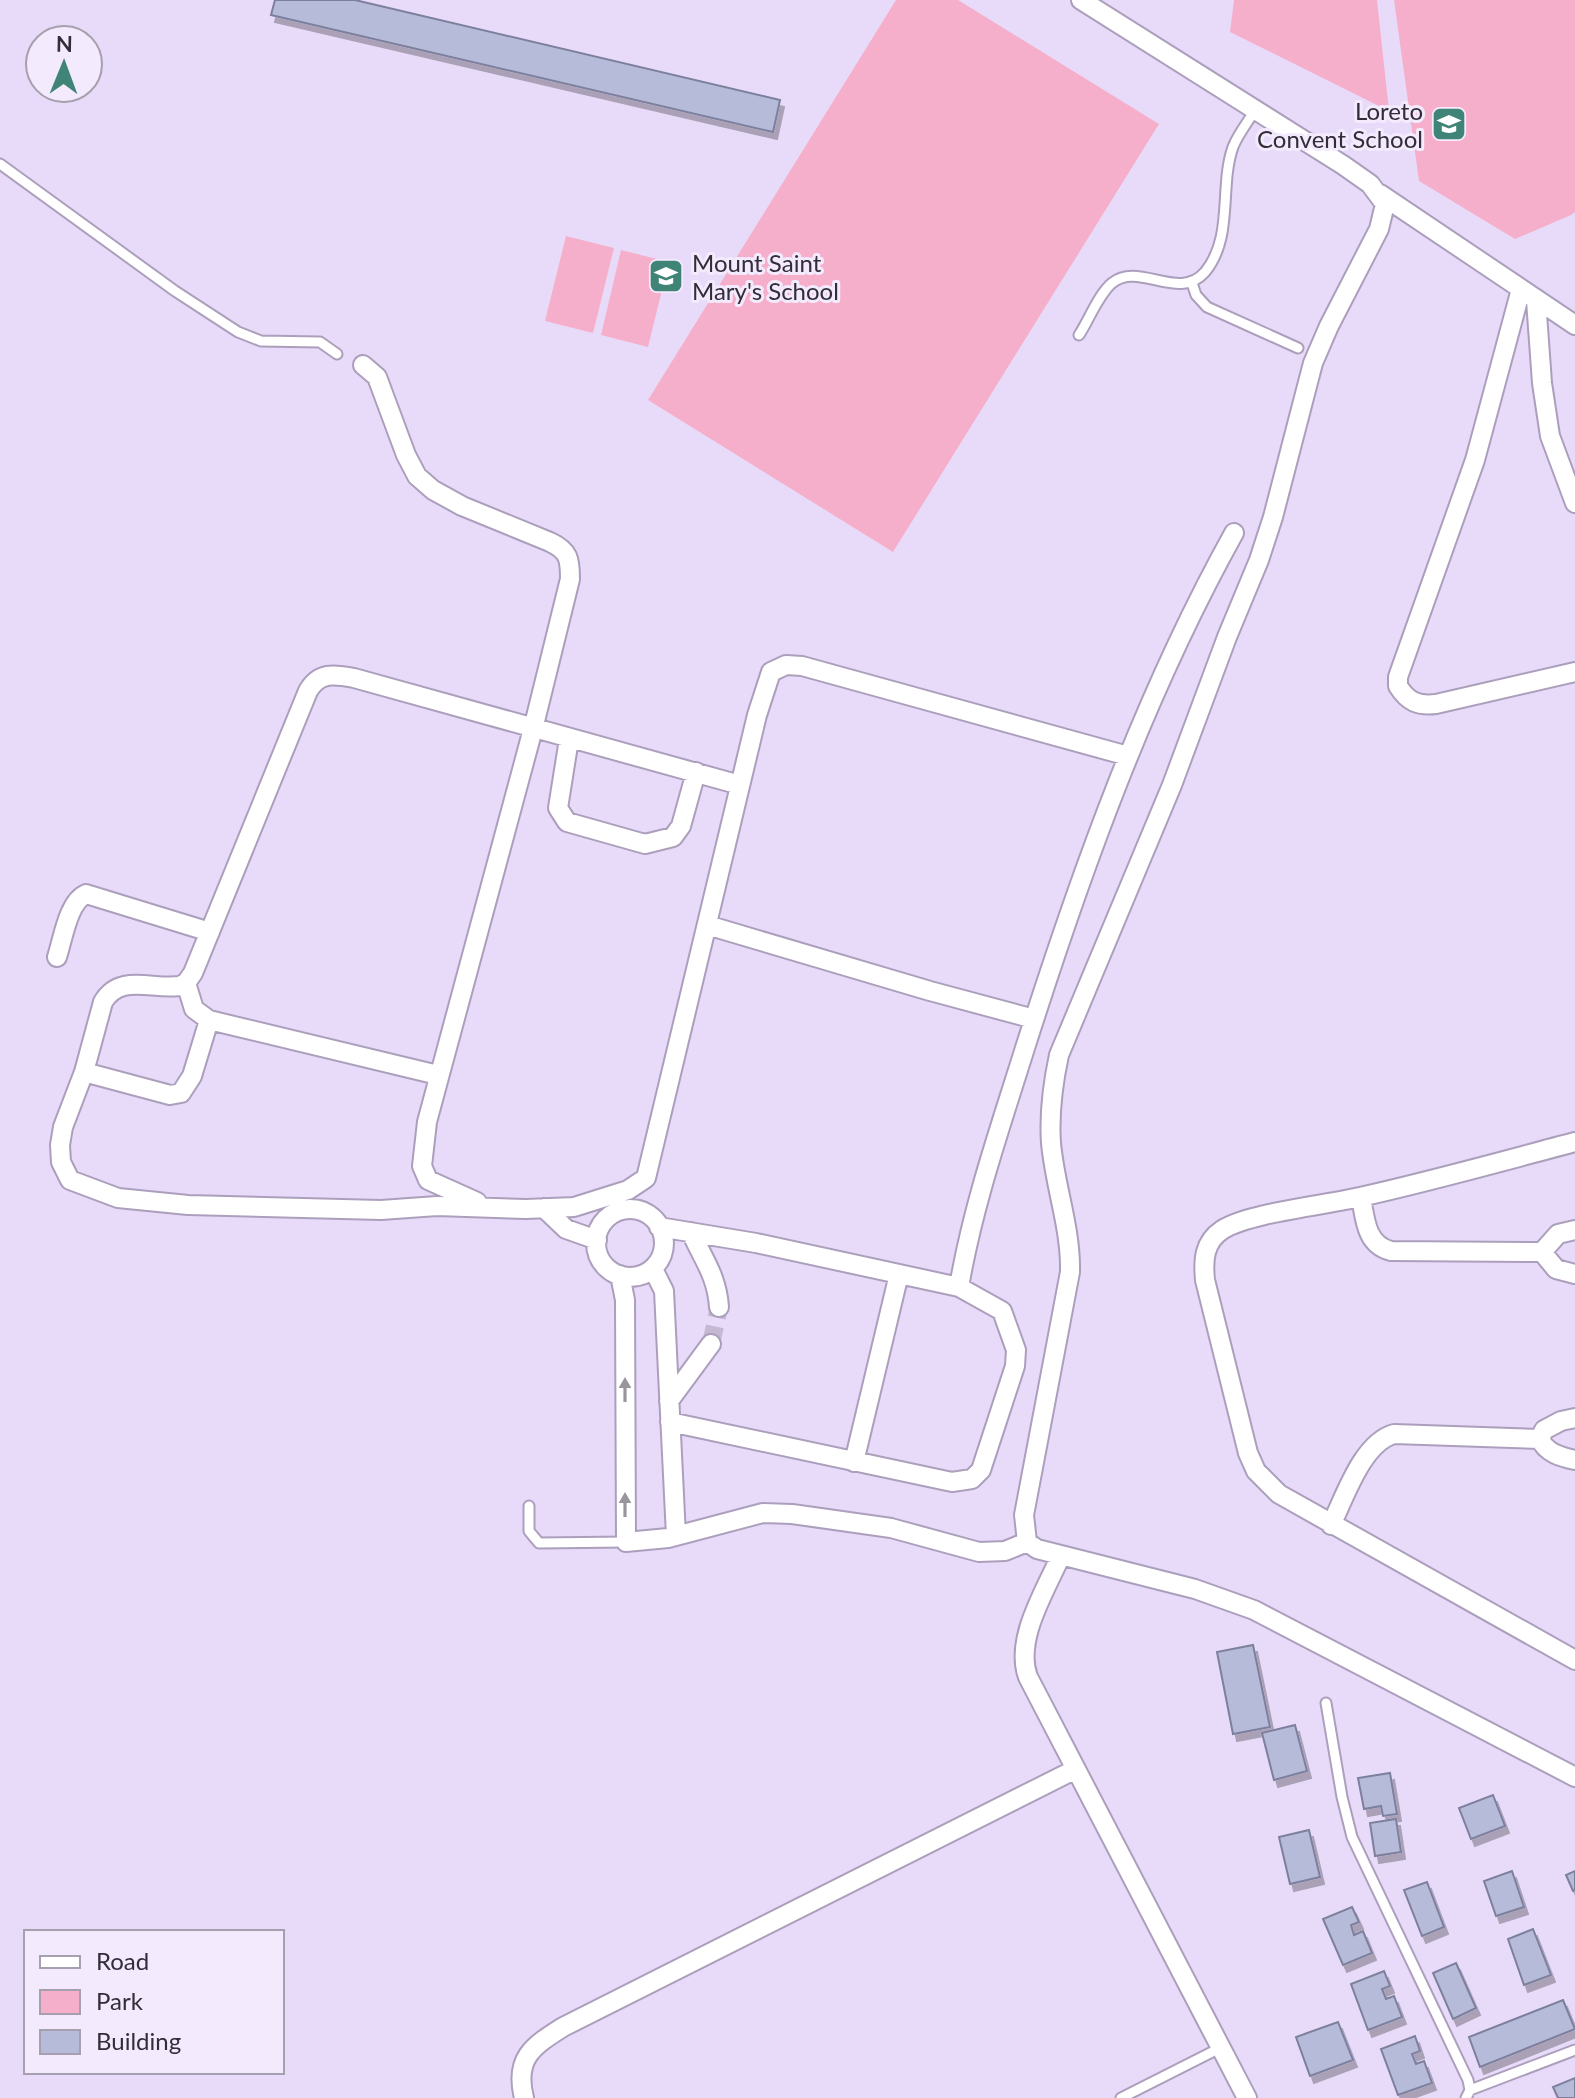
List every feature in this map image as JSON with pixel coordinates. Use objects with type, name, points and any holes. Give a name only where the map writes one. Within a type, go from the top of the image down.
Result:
[{"type":"street","points":[[1081,0],[1343,165],[1380,194],[1575,325]]},
{"type":"street","points":[[1380,194],[1385,204],[1379,229],[1313,363],[1259,560],[1172,785],[1059,1055],[1052,1102],[1051,1145],[1069,1241],[1070,1272],[1024,1515],[1027,1542],[1037,1549],[1195,1589],[1254,1610],[1575,1777]]},
{"type":"street","points":[[1528,294],[1550,436],[1575,503]]},
{"type":"street","points":[[1528,294],[1475,460],[1398,677],[1398,686],[1412,702],[1423,705],[1575,672]]},
{"type":"street","points":[[363,365],[377,377],[417,476],[433,490],[462,506],[562,548],[569,556],[570,579],[533,729],[427,1122],[422,1166],[428,1180],[488,1207]]},
{"type":"street","points":[[959,1287],[983,1181],[1034,1019],[1128,756],[1185,626],[1234,533]]},
{"type":"street","points":[[186,983],[169,988],[127,984],[109,992],[103,1002],[84,1072],[63,1127],[61,1162],[70,1180],[104,1194],[188,1205],[381,1210],[574,1207],[639,1184],[646,1178],[740,785],[764,688],[771,672],[786,665],[832,674],[1128,756]]},
{"type":"street","points":[[438,1075],[209,1020],[194,1009],[186,983],[314,681],[332,674],[354,678],[740,785]]},
{"type":"street","points":[[569,739],[558,808],[561,815],[567,822],[645,844],[673,837],[681,826],[696,772]]},
{"type":"street","points":[[57,957],[75,904],[86,894],[210,932]]},
{"type":"street","points":[[707,925],[1034,1019]]},
{"type":"street","points":[[84,1072],[170,1095],[181,1093],[192,1076],[209,1020]]},
{"type":"street","points":[[1575,1142],[1361,1197],[1241,1222],[1215,1237],[1209,1243],[1203,1260],[1205,1280],[1248,1453],[1256,1471],[1279,1494],[1331,1525],[1575,1660]]},
{"type":"street","points":[[638,1210],[639,1184]]},
{"type":"street","points":[[604,1221],[622,1209],[638,1210],[653,1218],[663,1239],[653,1269],[637,1277],[620,1275],[603,1264],[598,1255],[597,1240],[604,1221],[606,1197]]},
{"type":"street","points":[[1361,1197],[1370,1236],[1381,1249],[1391,1251],[1542,1252],[1558,1234],[1575,1230]]},
{"type":"street","points":[[544,1208],[566,1229],[597,1240]]},
{"type":"street","points":[[659,1227],[959,1287],[1002,1311],[1016,1350],[1015,1366],[981,1470],[972,1479],[952,1482],[670,1422]]},
{"type":"street","points":[[691,1232],[714,1274],[719,1307]]},
{"type":"street","points":[[1542,1252],[1556,1269],[1575,1274]]},
{"type":"street","points":[[653,1269],[664,1291],[676,1536]]},
{"type":"street","points":[[854,1462],[899,1274]]},
{"type":"street","points":[[620,1275],[625,1300],[626,1542],[676,1536],[763,1513],[891,1528],[979,1552],[1005,1551],[1027,1542]]},
{"type":"street","points":[[669,1401],[711,1344]]},
{"type":"street","points":[[1540,1439],[1544,1430],[1575,1418]]},
{"type":"street","points":[[1331,1525],[1370,1448],[1383,1437],[1394,1434],[1540,1439]]},
{"type":"street","points":[[1540,1439],[1551,1451],[1575,1460]]},
{"type":"street","points":[[1061,1555],[1029,1630],[1022,1662],[1247,2098]]},
{"type":"street","points":[[524,2098],[520,2082],[523,2063],[533,2047],[563,2027],[1076,1769]]},
{"type":"lane","points":[[1079,335],[1107,289],[1122,278],[1181,285],[1192,283],[1203,274],[1215,254],[1223,226],[1233,146],[1255,110]]},
{"type":"lane","points":[[0,164],[175,291],[238,332],[261,341],[320,342],[337,354]]},
{"type":"lane","points":[[1192,283],[1196,295],[1207,307],[1298,348]]},
{"type":"lane","points":[[529,1506],[529,1531],[539,1543],[626,1542]]},
{"type":"lane","points":[[1326,1703],[1352,1837],[1468,2080],[1468,2094],[1575,2050]]},
{"type":"lane","points":[[1121,2098],[1222,2047]]},
{"type":"green space","points":[[896,0],[958,0],[1159,124],[893,552],[648,400]]},
{"type":"green space","points":[[1234,0],[1377,0],[1389,111],[1230,32]]},
{"type":"green space","points":[[1394,0],[1575,0],[1575,212],[1515,239],[1419,181]]},
{"type":"green space","points":[[566,236],[614,248],[593,333],[545,321]]},
{"type":"green space","points":[[621,250],[669,262],[648,347],[601,335]]},
{"type":"building","points":[[275,0],[355,0],[780,100],[773,132],[271,15]]},
{"type":"building","points":[[1253,1645],[1270,1727],[1233,1734],[1217,1652]]},
{"type":"building","points":[[1295,1725],[1307,1771],[1274,1780],[1262,1733]]},
{"type":"building","points":[[1390,1773],[1397,1814],[1383,1816],[1381,1806],[1364,1809],[1358,1778]]},
{"type":"building","points":[[1493,1795],[1505,1826],[1471,1839],[1459,1808]]},
{"type":"building","points":[[1396,1819],[1401,1852],[1375,1856],[1370,1823]]},
{"type":"building","points":[[1309,1830],[1320,1877],[1290,1884],[1279,1837]]},
{"type":"building","points":[[1512,1871],[1524,1907],[1496,1916],[1484,1881]]},
{"type":"building","points":[[1575,1871],[1575,1890],[1573,1891],[1566,1875]]},
{"type":"building","points":[[1427,1882],[1444,1927],[1422,1936],[1404,1890]]},
{"type":"building","points":[[1352,1907],[1359,1922],[1351,1925],[1354,1935],[1363,1931],[1372,1953],[1343,1965],[1323,1919]]},
{"type":"building","points":[[1533,1929],[1551,1975],[1524,1985],[1508,1939]]},
{"type":"building","points":[[1456,1963],[1476,2008],[1453,2019],[1433,1973]]},
{"type":"building","points":[[1384,1971],[1390,1986],[1382,1989],[1386,1999],[1394,1996],[1402,2017],[1368,2030],[1351,1984]]},
{"type":"building","points":[[1563,2000],[1575,2029],[1480,2067],[1469,2037]]},
{"type":"building","points":[[1338,2022],[1353,2060],[1310,2076],[1296,2037]]},
{"type":"building","points":[[1415,2036],[1420,2051],[1412,2054],[1416,2064],[1424,2061],[1432,2083],[1398,2095],[1381,2049]]},
{"type":"building","points":[[1575,2078],[1575,2098],[1558,2098],[1553,2087]]},
{"type":"tunnel","points":[[711,1344],[719,1307]]},
{"type":"place","name":"Loreto Convent School","points":[[1449,124]]},
{"type":"place","name":"Mount Saint Mary's School","points":[[666,276]]}]
